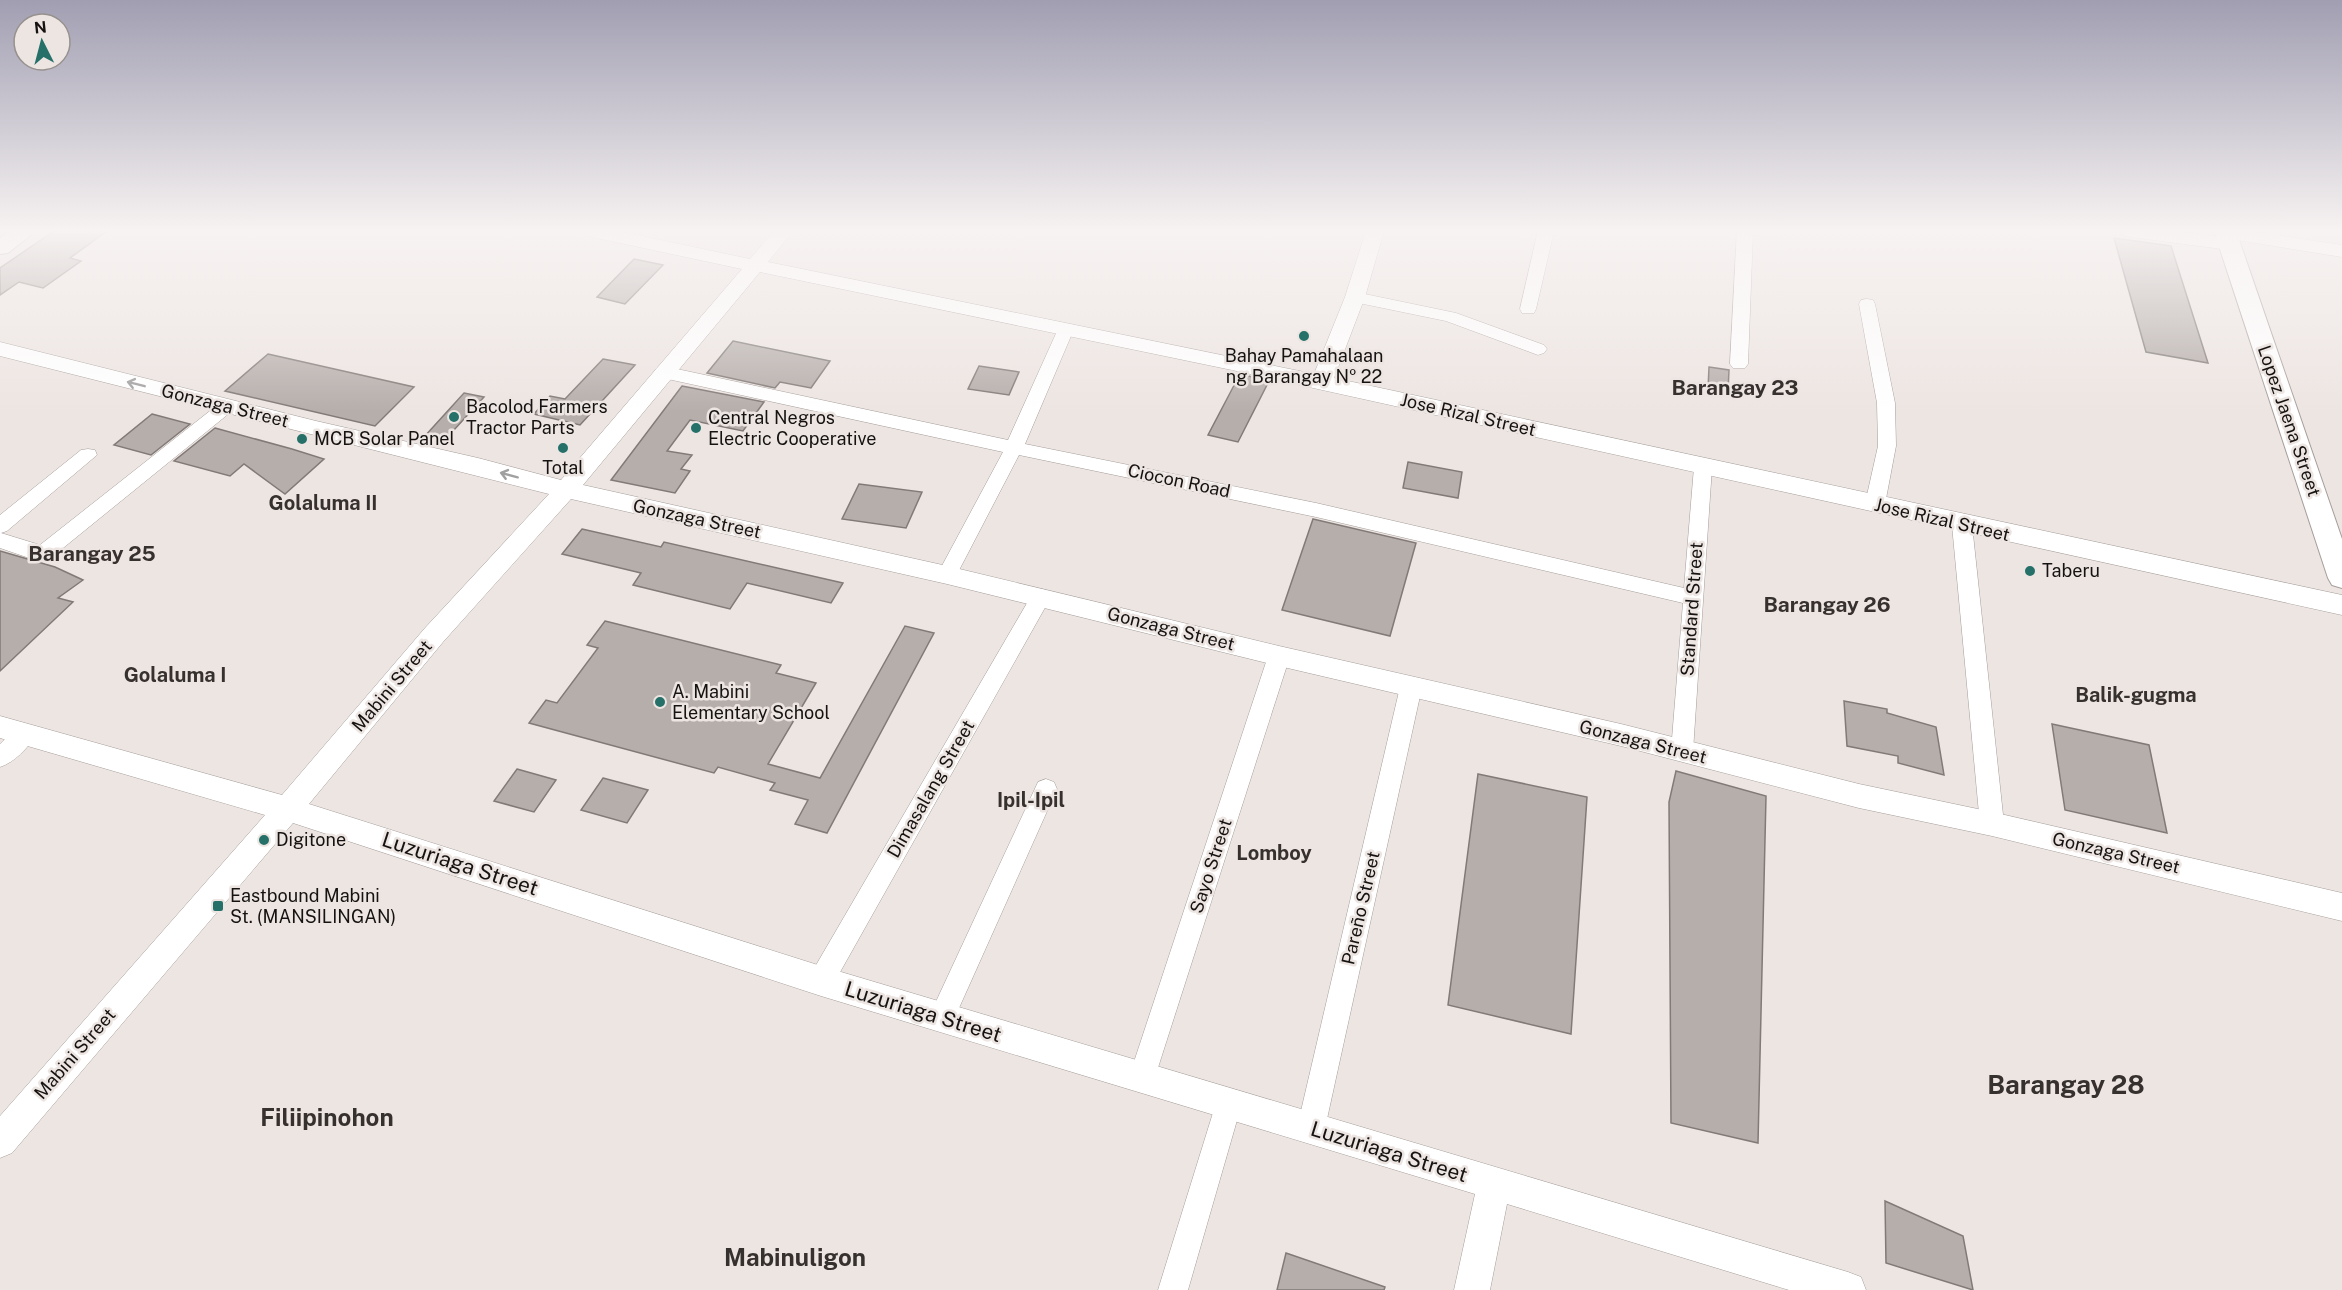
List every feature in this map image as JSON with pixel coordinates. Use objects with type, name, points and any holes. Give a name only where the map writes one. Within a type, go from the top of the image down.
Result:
[{"type":"main road","name":"Lopez Jaena Street","points":[[2246,291],[2342,578]]},
{"type":"street","name":"Mabini Street","points":[[0,1141],[288,809],[434,635],[566,490],[663,372],[734,291]]},
{"type":"street","name":"Jose Rizal Street","points":[[876,291],[1321,383],[1962,525],[2342,605]]},
{"type":"street","points":[[1321,383],[1357,291]]},
{"type":"street","points":[[1528,309],[1532,291]]},
{"type":"street","points":[[1739,364],[1742,291]]},
{"type":"street","points":[[1355,297],[1450,317],[1538,349]]},
{"type":"street","points":[[1867,304],[1886,403],[1887,446],[1875,504]]},
{"type":"street","points":[[947,575],[1015,446],[1066,329]]},
{"type":"street","name":"Gonzaga Street","points":[[0,349],[478,466],[566,490],[1041,597],[1682,751],[1859,796],[1992,824],[2342,906]]},
{"type":"street","name":"Ciocon Road","points":[[663,372],[892,423],[1015,446],[1316,510],[1693,598]]},
{"type":"street","points":[[0,540],[35,553],[45,552],[226,406]]},
{"type":"street","points":[[0,526],[88,454]]},
{"type":"street","name":"Standard Street","points":[[1682,751],[1702,467]]},
{"type":"street","points":[[1962,525],[1992,824]]},
{"type":"street","name":"Dimasalang Street","points":[[821,981],[1041,597]]},
{"type":"street","name":"Sayo Street","points":[[1142,1077],[1279,656]]},
{"type":"street","name":"Pareño Street","points":[[1311,1128],[1411,687]]},
{"type":"street","points":[[0,758],[12,731]]},
{"type":"street","name":"Luzuriaga Street","points":[[12,731],[288,809],[821,981],[1848,1290]]},
{"type":"street","points":[[942,1017],[1046,789]]},
{"type":"street","points":[[1173,1290],[1228,1103]]},
{"type":"street","points":[[1472,1290],[1494,1184]]},
{"type":"building","points":[[603,291],[637,291],[625,304],[597,297]]},
{"type":"building","points":[[2129,291],[2185,291],[2208,363],[2146,352]]},
{"type":"building","points":[[733,341],[830,361],[811,388],[780,382],[775,388],[707,373]]},
{"type":"building","points":[[268,354],[414,387],[375,426],[225,391]]},
{"type":"building","points":[[603,359],[635,365],[580,425],[534,414],[550,396],[565,399]]},
{"type":"building","points":[[979,366],[1019,372],[1009,395],[968,389]]},
{"type":"building","points":[[1709,367],[1729,370],[1728,392],[1708,389]]},
{"type":"building","points":[[1240,374],[1269,381],[1238,442],[1208,435]]},
{"type":"building","points":[[682,386],[764,402],[743,431],[690,420],[667,451],[692,455],[681,469],[690,471],[675,493],[611,480]]},
{"type":"building","name":"Bacolod Farmers Tractor Parts","points":[[464,393],[484,397],[444,441],[424,437]]},
{"type":"building","points":[[152,414],[190,424],[151,455],[114,445]]},
{"type":"building","points":[[215,428],[324,459],[285,494],[244,464],[230,476],[174,461]]},
{"type":"building","points":[[1408,462],[1462,472],[1458,498],[1403,488]]},
{"type":"building","points":[[859,484],[922,492],[906,528],[842,519]]},
{"type":"building","points":[[1313,519],[1416,543],[1390,636],[1282,610]]},
{"type":"building","points":[[582,529],[661,547],[664,542],[843,583],[831,603],[747,583],[730,609],[633,585],[641,573],[562,554]]},
{"type":"building","points":[[0,551],[55,567],[83,580],[58,598],[73,602],[0,671]]},
{"type":"building","points":[[605,621],[781,665],[776,673],[816,683],[768,764],[820,778],[905,626],[934,633],[827,833],[795,824],[808,800],[770,790],[775,783],[718,767],[714,773],[529,723],[546,700],[557,703],[598,648],[587,645]]},
{"type":"building","points":[[1844,701],[1887,709],[1887,713],[1936,727],[1944,775],[1898,763],[1898,756],[1847,746]]},
{"type":"building","points":[[2052,724],[2149,745],[2167,833],[2065,810]]},
{"type":"building","points":[[517,769],[556,780],[534,812],[494,801]]},
{"type":"building","points":[[1676,771],[1766,796],[1758,1143],[1671,1123],[1669,802]]},
{"type":"building","points":[[1478,774],[1587,797],[1571,1034],[1448,1005]]},
{"type":"building","points":[[603,778],[648,790],[627,823],[581,810]]},
{"type":"building","points":[[1885,1201],[1963,1236],[1973,1290],[1886,1263]]},
{"type":"building","points":[[1286,1253],[1385,1287],[1384,1290],[1277,1290]]},
{"type":"place","name":"Bahay Pamahalaan ng Barangay № 22","points":[[1304,336]]},
{"type":"place","name":"Bacolod Farmers Tractor Parts","points":[[454,417]]},
{"type":"place","name":"Central Negros Electric Cooperative","points":[[696,428]]},
{"type":"place","name":"MCB Solar Panel","points":[[302,439]]},
{"type":"place","name":"Total","points":[[563,448]]},
{"type":"place","name":"Taberu","points":[[2030,571]]},
{"type":"place","name":"A. Mabini Elementary School","points":[[660,702]]},
{"type":"place","name":"Digitone","points":[[264,840]]},
{"type":"place","name":"Eastbound Mabini St. (MANSILINGAN)","points":[[218,906]]},
{"type":"district","name":"Barangay 23","points":[[1735,388]]},
{"type":"district","name":"Golaluma II","points":[[323,503]]},
{"type":"district","name":"Barangay 25","points":[[92,554]]},
{"type":"district","name":"Barangay 26","points":[[1827,605]]},
{"type":"district","name":"Golaluma I","points":[[175,675]]},
{"type":"district","name":"Balik-gugma","points":[[2136,695]]},
{"type":"district","name":"Ipil-Ipil","points":[[1031,800]]},
{"type":"district","name":"Lomboy","points":[[1274,853]]},
{"type":"district","name":"Barangay 28","points":[[2066,1085]]},
{"type":"district","name":"Filiipinohon","points":[[327,1118]]},
{"type":"district","name":"Mabinuligon","points":[[795,1258]]}]
